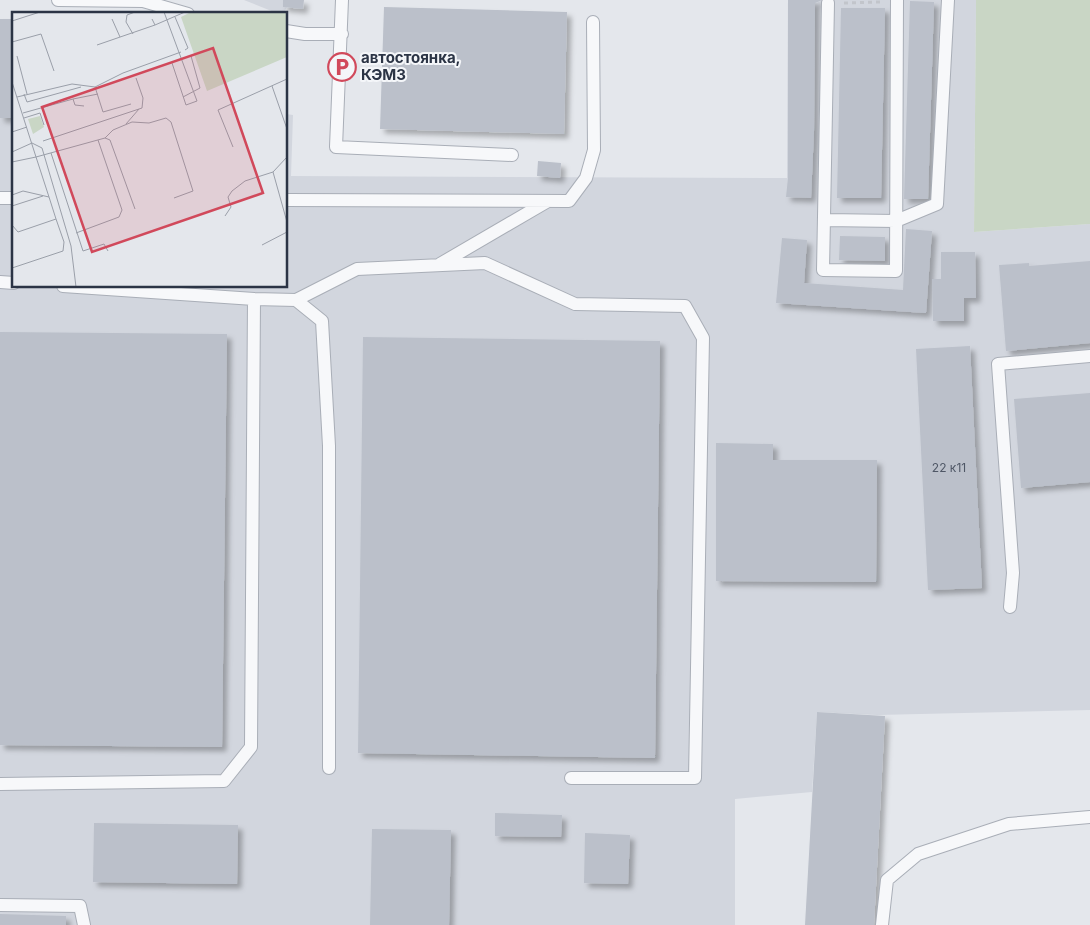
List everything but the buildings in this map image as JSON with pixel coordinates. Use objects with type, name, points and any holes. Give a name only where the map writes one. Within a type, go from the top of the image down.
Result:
[{"type":"lane","points":[[58,0],[143,1],[181,12]]},
{"type":"lane","points":[[342,0],[336,147],[512,155]]},
{"type":"lane","points":[[828,3],[823,270],[896,271],[897,0]]},
{"type":"lane","points":[[825,220],[896,221],[937,204],[948,0]]},
{"type":"lane","points":[[288,200],[569,201],[586,178],[594,150],[593,22]]},
{"type":"lane","points":[[288,31],[305,34],[342,34]]},
{"type":"lane","points":[[438,265],[548,201]]},
{"type":"lane","points":[[92,288],[296,300],[357,269],[486,263],[575,304],[685,306],[703,338],[695,778],[571,778]]},
{"type":"lane","points":[[0,784],[224,781],[252,747],[254,299]]},
{"type":"lane","points":[[296,300],[322,321],[329,446],[329,768]]},
{"type":"lane","points":[[1010,607],[1013,573],[998,364],[1090,356]]},
{"type":"lane","points":[[882,925],[887,880],[918,854],[1009,824],[1090,817]]},
{"type":"lane","points":[[0,905],[80,906],[84,925]]},
{"type":"path","points":[[828,3],[897,0]]},
{"type":"shaded area","points":[[244,0],[291,0],[284,12],[274,12]]},
{"type":"shaded area","points":[[788,0],[976,0],[974,232],[1090,224],[1090,710],[877,715],[817,712],[812,792],[735,799],[735,925],[0,925],[0,118],[12,118],[12,288],[288,288],[288,114],[293,115],[291,176],[787,178]]},
{"type":"green space","points":[[976,0],[1090,0],[1090,224],[974,232]]},
{"type":"place","name":"автостоянка, КЭМЗ","points":[[342,67]]}]
